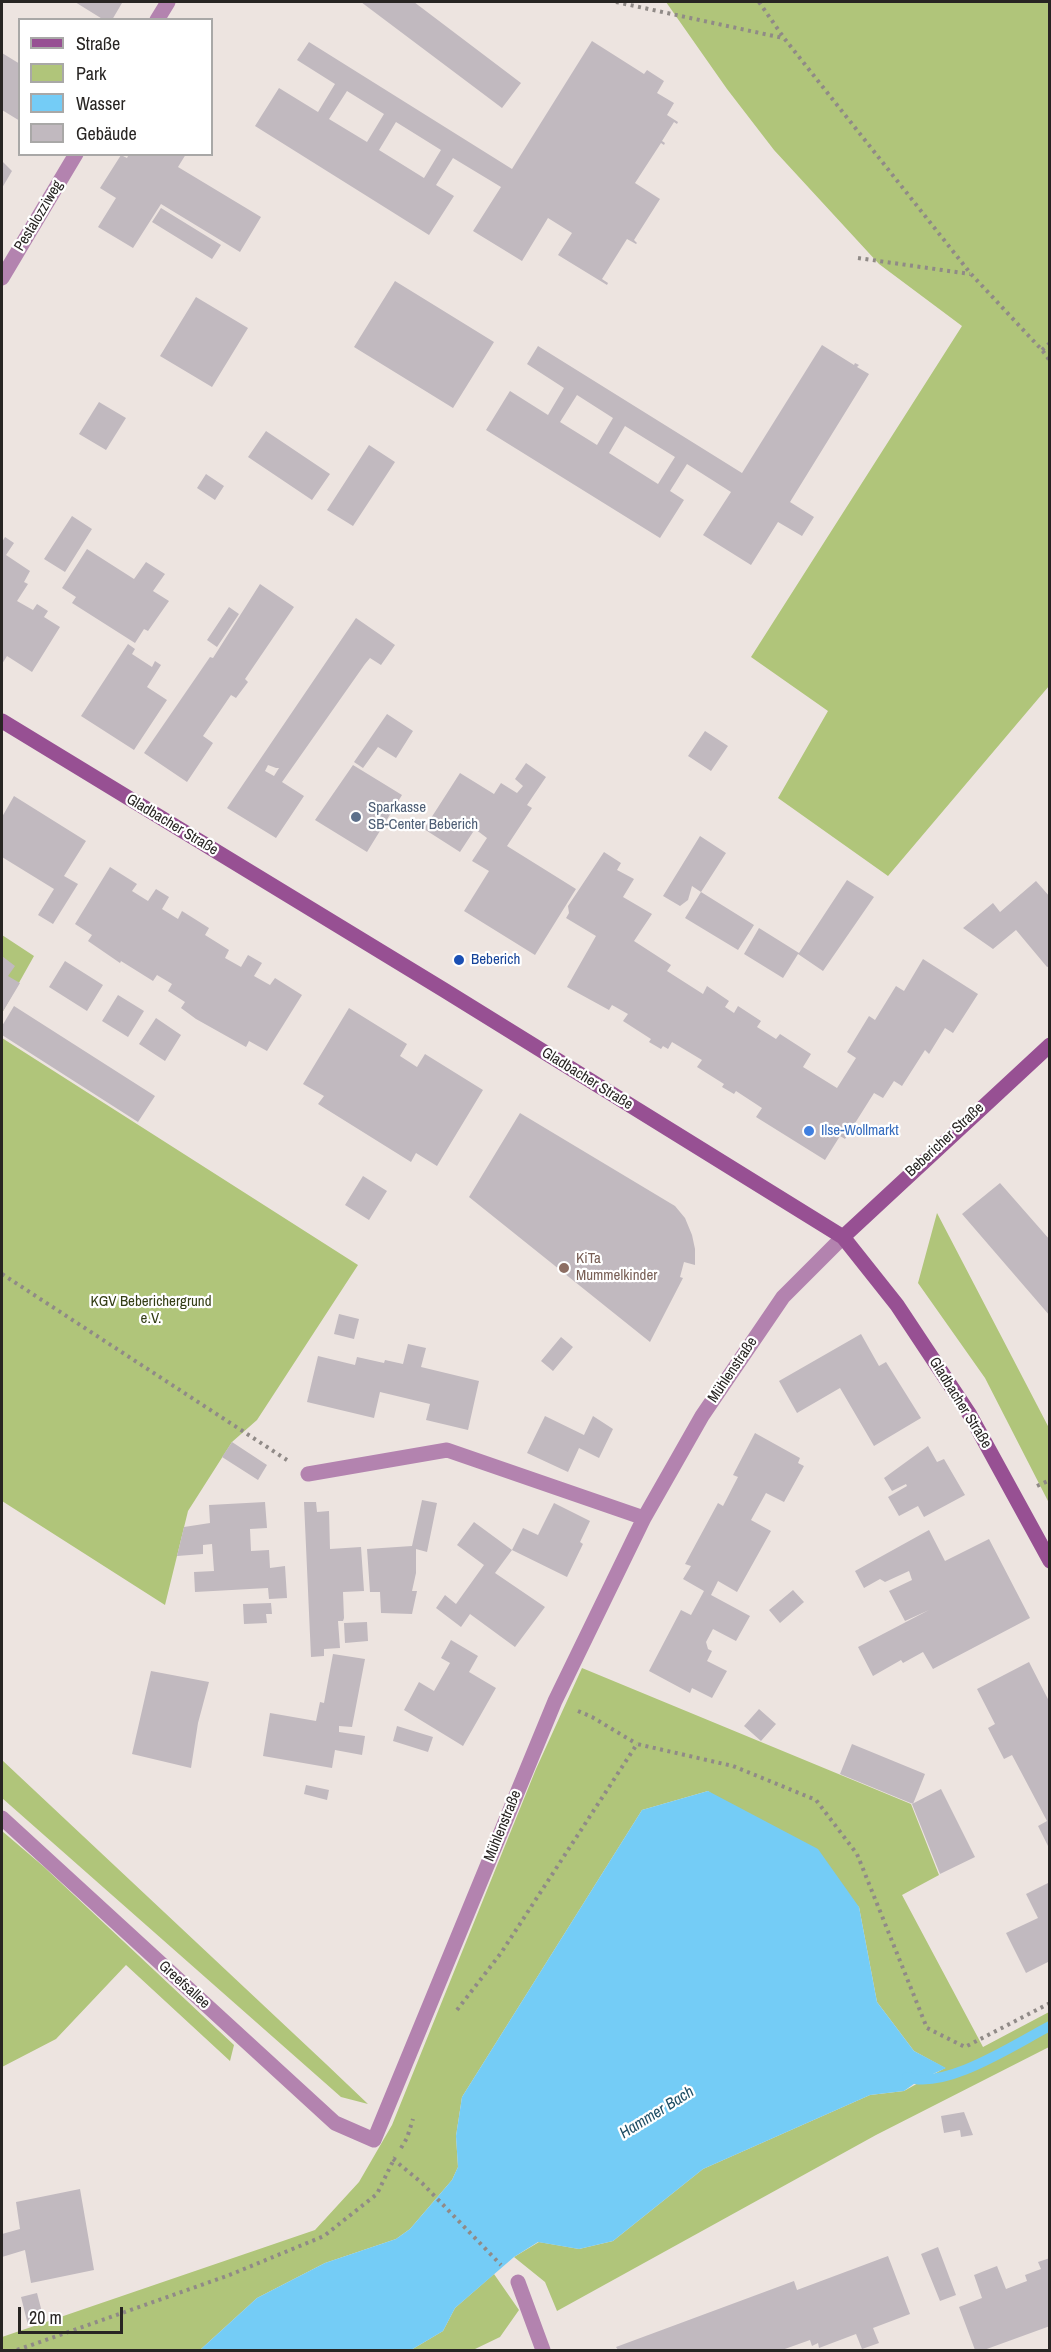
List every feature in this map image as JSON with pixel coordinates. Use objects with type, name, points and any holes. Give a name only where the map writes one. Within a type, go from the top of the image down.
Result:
[{"type":"main road","name":"Gladbacher Straße","points":[[2,721],[454,996],[843,1237],[897,1305],[970,1415],[1050,1561]]},
{"type":"main road","name":"Bebericher Straße","points":[[843,1237],[1050,1045]]},
{"type":"street","points":[[158,18],[168,2]]},
{"type":"street","name":"Pestalozziweg","points":[[2,278],[75,156]]},
{"type":"street","name":"Mühlenstraße","points":[[374,2140],[555,1701],[644,1518],[702,1416],[783,1297],[843,1237]]},
{"type":"street","points":[[308,1474],[447,1450],[644,1518]]},
{"type":"street","name":"Greefsallee","points":[[2,1818],[334,2123],[374,2140]]},
{"type":"street","points":[[518,2282],[543,2350]]},
{"type":"path","points":[[616,2],[784,38]]},
{"type":"path","points":[[759,2],[784,38],[970,274],[1050,361]]},
{"type":"path","points":[[858,258],[970,274]]},
{"type":"path","points":[[1041,350],[1050,342]]},
{"type":"path","points":[[2,1274],[308,1474]]},
{"type":"path","points":[[555,1701],[592,1717],[637,1744],[733,1766],[816,1800],[857,1854],[927,2028],[965,2047],[1050,2003]]},
{"type":"path","points":[[455,2013],[501,1953],[637,1744]]},
{"type":"path","points":[[17,2350],[227,2276],[324,2236],[377,2194],[393,2160],[407,2138],[414,2116]]},
{"type":"path","points":[[393,2160],[422,2183],[518,2282]]},
{"type":"green space","points":[[666,2],[1049,2],[1049,686],[888,876],[778,798],[828,711],[751,657],[962,326],[879,264],[774,150],[727,89]]},
{"type":"green space","points":[[2,935],[34,956],[2,1013]]},
{"type":"green space","name":"KGV Beberichergrund e.V.","points":[[2,1038],[358,1265],[257,1420],[232,1442],[188,1511],[165,1605],[2,1501]]},
{"type":"green space","points":[[937,1213],[1049,1428],[1049,1503],[985,1378],[918,1283]]},
{"type":"green space","points":[[582,1668],[911,1804],[939,1875],[902,1895],[983,2047],[1049,2012],[1049,2047],[876,2135],[557,2311],[545,2282],[514,2257],[539,2242],[579,2249],[613,2241],[703,2169],[870,2095],[904,2091],[945,2068],[914,2051],[877,2002],[859,1907],[708,1791],[642,1810],[462,2097],[456,2136],[458,2167],[452,2180],[410,2229],[396,2239],[325,2263],[257,2298],[200,2350],[2,2350],[2,2337],[315,2230],[359,2182],[392,2125],[536,1769]]},
{"type":"green space","points":[[2,1760],[368,2104],[341,2097],[2,1798]]},
{"type":"green space","points":[[2,1831],[43,1866],[234,2045],[230,2061],[126,1965],[56,2039],[2,2067]]},
{"type":"green space","points":[[494,2274],[519,2310],[500,2337],[473,2350],[411,2350],[443,2331],[455,2308]]},
{"type":"water","points":[[708,1791],[818,1849],[859,1907],[877,2002],[914,2051],[946,2068],[918,2081],[904,2091],[870,2095],[703,2169],[613,2241],[579,2249],[538,2242],[514,2257],[455,2308],[443,2331],[411,2350],[200,2350],[257,2298],[325,2263],[396,2239],[410,2229],[452,2180],[458,2167],[456,2136],[462,2097],[642,1810]]},
{"type":"building","points":[[75,2],[122,3],[113,18],[101,18]]},
{"type":"building","points":[[361,2],[414,2],[521,83],[502,108]]},
{"type":"building","points":[[592,41],[644,74],[647,70],[664,81],[657,93],[674,103],[667,115],[678,122],[677,124],[674,122],[662,141],[664,145],[661,143],[635,183],[660,199],[634,240],[637,243],[627,239],[602,279],[608,283],[607,285],[558,255],[572,233],[548,218],[522,261],[473,231],[501,187],[453,158],[436,185],[454,196],[429,235],[255,126],[279,88],[318,112],[335,84],[297,60],[309,42],[512,169]],"holes":[[[347,91],[384,114],[367,142],[329,119]],[[396,122],[441,150],[424,178],[379,150]]]},
{"type":"building","points":[[2,53],[18,63],[18,120],[2,110]]},
{"type":"building","points":[[120,156],[127,158],[128,156],[185,156],[178,167],[261,217],[240,252],[161,204],[133,248],[98,227],[116,198],[100,188]]},
{"type":"building","points":[[2,161],[12,171],[2,188]]},
{"type":"building","points":[[161,208],[221,245],[212,259],[152,222]]},
{"type":"building","points":[[395,281],[494,342],[453,408],[354,347]]},
{"type":"building","points":[[196,297],[248,328],[212,387],[160,356]]},
{"type":"building","points":[[822,345],[854,365],[855,363],[859,365],[857,367],[869,374],[790,502],[814,517],[802,536],[778,522],[751,565],[703,535],[731,492],[687,464],[670,491],[684,500],[660,538],[486,430],[510,391],[548,415],[564,388],[527,364],[538,346],[742,473]],"holes":[[[577,395],[613,418],[597,445],[560,422]],[[625,426],[675,457],[658,484],[609,453]]]},
{"type":"building","points":[[99,402],[126,418],[106,450],[79,434]]},
{"type":"building","points":[[266,431],[330,474],[312,500],[248,457]]},
{"type":"building","points":[[369,445],[395,462],[353,526],[327,510]]},
{"type":"building","points":[[206,474],[224,486],[215,500],[197,488]]},
{"type":"building","points":[[72,516],[92,529],[65,572],[44,559]]},
{"type":"building","points":[[5,537],[14,543],[6,555],[30,571],[24,582],[28,584],[17,601],[33,610],[37,604],[48,611],[44,617],[60,627],[32,672],[7,656],[2,664],[2,542]]},
{"type":"building","points":[[87,549],[134,579],[146,562],[165,574],[153,591],[169,601],[148,631],[144,629],[135,643],[72,603],[76,597],[62,588]]},
{"type":"building","points":[[260,584],[294,607],[245,679],[248,682],[236,698],[231,695],[203,736],[213,743],[187,782],[144,753],[210,657],[213,658]]},
{"type":"building","points":[[229,607],[239,614],[217,647],[207,640]]},
{"type":"building","points":[[356,618],[395,645],[381,665],[370,658],[365,664],[282,782],[304,796],[276,838],[227,808]],"holes":[[[268,765],[279,768],[274,776],[265,771]]]},
{"type":"building","points":[[128,644],[135,649],[132,654],[152,667],[155,661],[161,665],[147,687],[167,700],[134,750],[81,716]]},
{"type":"building","points":[[387,714],[413,731],[396,758],[378,747],[363,768],[354,762]]},
{"type":"building","points":[[705,731],[728,746],[711,771],[688,756]]},
{"type":"building","points":[[526,763],[546,777],[527,805],[532,808],[507,846],[576,889],[535,955],[464,911],[489,871],[472,861],[487,838],[475,829],[460,852],[424,829],[460,773],[494,794],[501,783],[517,793],[523,786],[515,779]]},
{"type":"building","points":[[353,765],[402,795],[367,852],[315,820]]},
{"type":"building","points":[[14,796],[86,841],[64,876],[78,884],[53,924],[38,915],[54,889],[2,857],[2,817]]},
{"type":"building","points":[[700,836],[726,853],[701,892],[692,886],[688,900],[680,906],[663,896]]},
{"type":"building","points":[[604,852],[621,863],[617,870],[634,879],[623,897],[652,914],[634,941],[671,965],[667,971],[703,994],[707,986],[729,1001],[725,1007],[734,1013],[738,1006],[761,1021],[757,1027],[776,1039],[780,1034],[811,1054],[803,1067],[837,1088],[856,1058],[847,1052],[869,1016],[875,1020],[896,986],[904,991],[923,959],[978,994],[953,1033],[945,1028],[929,1054],[925,1050],[902,1086],[894,1081],[883,1098],[874,1093],[845,1139],[840,1136],[825,1160],[756,1117],[762,1108],[736,1091],[734,1094],[722,1087],[724,1084],[697,1067],[702,1060],[672,1042],[668,1049],[663,1046],[661,1049],[649,1042],[651,1039],[623,1021],[628,1014],[612,1005],[609,1010],[567,987],[596,936],[566,918],[569,913],[568,906]]},
{"type":"building","points":[[110,867],[137,884],[132,891],[148,901],[156,889],[169,897],[162,909],[178,919],[182,911],[209,928],[205,935],[229,950],[225,958],[241,967],[248,955],[262,963],[254,976],[270,985],[275,978],[302,995],[267,1051],[249,1041],[246,1047],[196,1019],[181,1008],[185,1002],[168,991],[172,984],[157,975],[153,981],[121,961],[120,963],[88,941],[92,935],[75,924]]},
{"type":"building","points":[[847,880],[874,897],[823,971],[798,954],[783,978],[744,954],[759,928],[799,953]]},
{"type":"building","points":[[1036,881],[1050,897],[1050,966],[1047,967],[1016,930],[993,949],[963,928],[993,903],[1000,912]]},
{"type":"building","points":[[701,892],[754,925],[738,950],[685,918]]},
{"type":"building","points":[[2,956],[15,966],[8,976],[20,983],[2,1013]]},
{"type":"building","points":[[65,961],[103,985],[87,1011],[49,987]]},
{"type":"building","points":[[118,995],[144,1011],[128,1037],[102,1021]]},
{"type":"building","points":[[14,1006],[155,1096],[138,1122],[2,1035],[2,1026]]},
{"type":"building","points":[[349,1008],[407,1044],[400,1056],[417,1067],[425,1054],[483,1090],[437,1166],[416,1153],[411,1162],[318,1104],[324,1096],[303,1084]]},
{"type":"building","points":[[156,1018],[181,1035],[165,1061],[139,1044]]},
{"type":"building","points":[[520,1113],[675,1206],[685,1218],[695,1249],[695,1265],[684,1262],[680,1277],[683,1278],[650,1342],[469,1197]]},
{"type":"building","points":[[363,1176],[387,1191],[369,1220],[345,1205]]},
{"type":"building","points":[[1000,1183],[1050,1240],[1050,1316],[962,1214]]},
{"type":"building","points":[[339,1314],[359,1319],[354,1339],[334,1334]]},
{"type":"building","points":[[861,1334],[879,1366],[886,1362],[921,1418],[874,1446],[840,1388],[797,1413],[779,1381]]},
{"type":"building","points":[[561,1337],[573,1347],[553,1371],[541,1361]]},
{"type":"building","points":[[408,1344],[426,1348],[421,1367],[479,1381],[468,1430],[426,1420],[430,1404],[380,1392],[374,1418],[307,1402],[318,1356],[355,1365],[357,1357],[384,1363],[385,1360],[403,1364]]},
{"type":"building","points":[[545,1416],[584,1435],[593,1416],[613,1429],[599,1458],[579,1448],[568,1472],[527,1453]]},
{"type":"building","points":[[755,1433],[800,1458],[798,1463],[804,1466],[784,1502],[766,1493],[751,1520],[771,1531],[737,1592],[718,1581],[711,1595],[750,1616],[736,1641],[713,1629],[706,1642],[708,1649],[712,1651],[707,1661],[727,1671],[712,1698],[692,1688],[690,1693],[649,1671],[681,1610],[691,1615],[704,1591],[683,1579],[691,1566],[685,1564],[718,1503],[723,1506],[738,1477],[733,1475]]},
{"type":"building","points":[[232,1442],[267,1465],[258,1480],[222,1457]]},
{"type":"building","points":[[928,1446],[937,1462],[944,1459],[965,1495],[924,1517],[918,1506],[899,1516],[888,1497],[907,1486],[906,1484],[892,1491],[884,1478]]},
{"type":"building","points":[[422,1500],[437,1503],[427,1552],[416,1549],[416,1573],[412,1591],[417,1591],[412,1614],[381,1613],[380,1592],[370,1592],[367,1549],[412,1546]]},
{"type":"building","points":[[265,1502],[267,1528],[250,1529],[251,1551],[269,1550],[270,1568],[285,1566],[287,1598],[269,1599],[268,1588],[195,1592],[194,1572],[214,1571],[212,1544],[203,1545],[203,1554],[177,1556],[184,1527],[210,1523],[209,1505]]},
{"type":"building","points":[[304,1502],[316,1502],[317,1512],[329,1511],[330,1549],[361,1547],[364,1591],[343,1592],[344,1618],[343,1621],[338,1621],[340,1648],[324,1649],[324,1656],[311,1657]]},
{"type":"building","points":[[554,1503],[590,1521],[580,1542],[583,1544],[567,1577],[512,1550],[523,1528],[538,1535]]},
{"type":"building","points":[[474,1522],[512,1550],[495,1573],[545,1607],[515,1647],[470,1614],[461,1627],[436,1608],[445,1595],[456,1604],[484,1565],[457,1545]]},
{"type":"building","points":[[929,1530],[945,1561],[989,1539],[1030,1618],[933,1669],[923,1652],[903,1663],[901,1660],[873,1676],[858,1647],[929,1610],[905,1621],[889,1591],[912,1580],[909,1571],[885,1582],[880,1579],[864,1588],[855,1571]]},
{"type":"building","points":[[793,1590],[804,1602],[780,1623],[769,1610]]},
{"type":"building","points":[[271,1603],[272,1614],[266,1614],[267,1623],[244,1624],[243,1604]]},
{"type":"building","points":[[367,1622],[368,1641],[345,1643],[344,1623]]},
{"type":"building","points":[[451,1640],[478,1656],[469,1672],[496,1688],[463,1746],[404,1710],[419,1682],[434,1691],[450,1663],[441,1658]]},
{"type":"building","points":[[333,1654],[365,1659],[352,1727],[339,1726],[339,1732],[365,1736],[362,1755],[335,1750],[332,1768],[263,1756],[270,1713],[316,1721],[320,1702],[324,1703]]},
{"type":"building","points":[[1029,1662],[1050,1703],[1050,1850],[1038,1826],[1047,1821],[1012,1755],[1004,1759],[988,1728],[995,1724],[977,1689]]},
{"type":"building","points":[[151,1671],[209,1682],[198,1723],[191,1768],[132,1754]]},
{"type":"building","points":[[759,1709],[776,1724],[761,1741],[744,1726]]},
{"type":"building","points":[[397,1726],[433,1737],[428,1752],[393,1741]]},
{"type":"building","points":[[852,1744],[925,1774],[913,1804],[840,1774]]},
{"type":"building","points":[[306,1785],[329,1790],[327,1800],[304,1794]]},
{"type":"building","points":[[941,1789],[975,1857],[940,1874],[912,1804]]},
{"type":"building","points":[[1050,1882],[1050,1961],[1026,1973],[1006,1933],[1038,1918],[1026,1894]]},
{"type":"building","points":[[964,2112],[973,2135],[961,2137],[960,2130],[944,2133],[941,2116]]},
{"type":"building","points":[[80,2189],[94,2270],[31,2283],[25,2250],[2,2257],[2,2234],[20,2229],[16,2202]]},
{"type":"building","points":[[938,2247],[956,2295],[940,2301],[921,2254]]},
{"type":"building","points":[[888,2256],[910,2314],[873,2328],[879,2343],[862,2349],[856,2334],[819,2348],[818,2343],[812,2346],[810,2340],[782,2350],[618,2350],[616,2347],[794,2281],[797,2290]]},
{"type":"building","points":[[1050,2258],[1050,2326],[984,2350],[975,2350],[959,2307],[982,2298],[974,2275],[997,2266],[1006,2289],[1027,2281],[1025,2275],[1041,2269],[1038,2262]]},
{"type":"building","points":[[37,2293],[44,2320],[28,2325],[21,2297]]},
{"type":"waterway","name":"Hammer Bach","points":[[907,2077],[923,2080],[960,2072],[980,2064],[1050,2026]]},
{"type":"place","name":"Sparkasse SB-Center Beberich","points":[[356,817]]},
{"type":"place","name":"Beberich","points":[[459,960]]},
{"type":"place","name":"Ilse-Wollmarkt","points":[[809,1131]]},
{"type":"place","name":"KiTa Mummelkinder","points":[[564,1268]]}]
